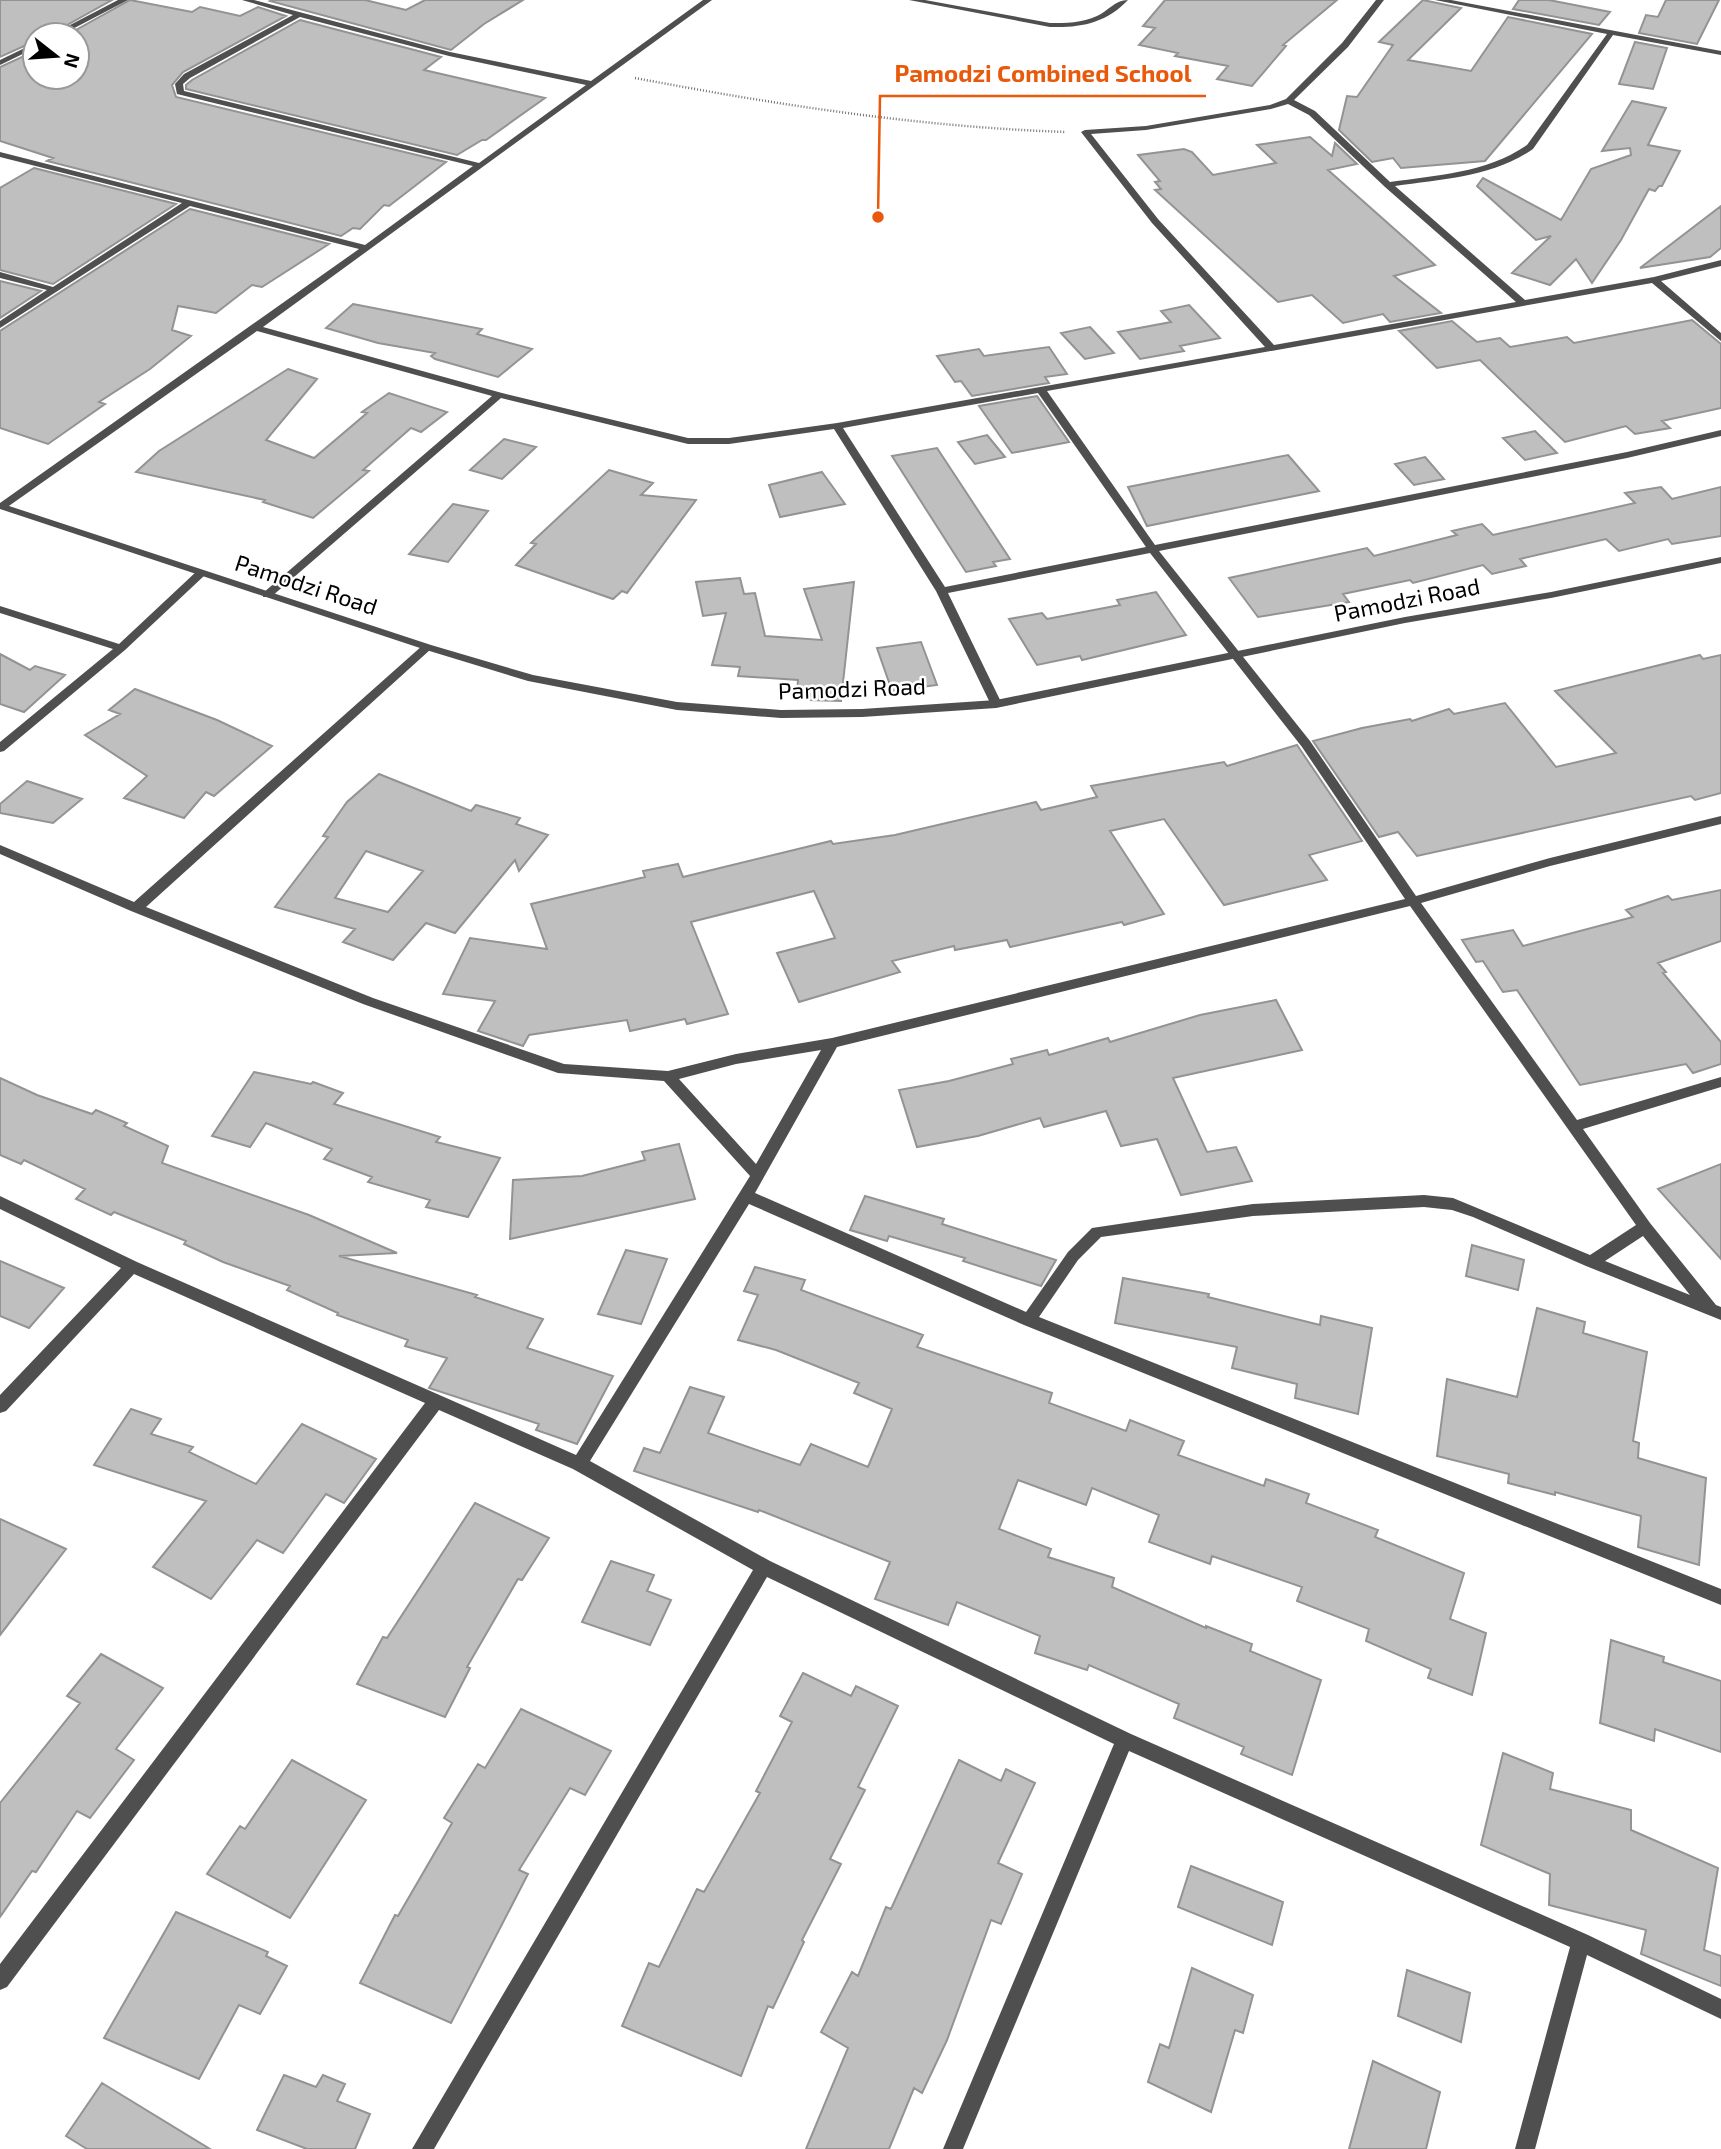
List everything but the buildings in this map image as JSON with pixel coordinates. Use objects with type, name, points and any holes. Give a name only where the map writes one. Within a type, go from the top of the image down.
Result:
[{"type":"street","points":[[83,21],[124,0]]},
{"type":"street","points":[[246,0],[449,54],[592,84]]},
{"type":"street","points":[[1,506],[256,328],[708,0]]},
{"type":"street","points":[[913,0],[1050,25],[1098,21],[1124,0]]},
{"type":"street","points":[[1085,132],[1146,128],[1271,107],[1289,101],[1345,45],[1380,0]]},
{"type":"street","points":[[1439,0],[1721,53]]},
{"type":"street","points":[[300,14],[187,76],[179,84],[180,92],[478,165]]},
{"type":"street","points":[[1388,185],[1496,167],[1516,160],[1530,147],[1611,33]]},
{"type":"street","points":[[0,63],[21,52]]},
{"type":"street","points":[[1289,101],[1312,113],[1388,185],[1522,302]]},
{"type":"street","points":[[1085,132],[1156,221],[1271,347]]},
{"type":"street","points":[[0,154],[366,248]]},
{"type":"street","points":[[0,325],[190,202]]},
{"type":"street","points":[[256,328],[499,395],[688,441],[729,441],[837,426],[1042,391],[1271,347],[1654,280],[1721,263]]},
{"type":"street","points":[[0,275],[52,289]]},
{"type":"street","points":[[1654,280],[1721,338]]},
{"type":"street","points":[[1042,391],[1153,550],[1306,744],[1413,901],[1645,1227],[1716,1312]]},
{"type":"street","points":[[267,595],[499,395]]},
{"type":"street","points":[[837,426],[942,591],[996,704]]},
{"type":"street","points":[[942,591],[1627,455],[1721,433]]},
{"type":"street","name":"Pamodzi Road","points":[[1,506],[427,647],[531,678],[677,706],[781,714],[862,713],[996,704],[1721,561]]},
{"type":"street","points":[[0,748],[121,648],[201,573]]},
{"type":"street","points":[[0,609],[121,648]]},
{"type":"street","points":[[136,908],[427,647]]},
{"type":"street","points":[[0,849],[136,908],[368,1000],[564,1069],[668,1076],[736,1059],[832,1043],[1413,901],[1550,862],[1721,820]]},
{"type":"street","points":[[579,1464],[746,1196],[832,1043]]},
{"type":"street","points":[[668,1076],[758,1175]]},
{"type":"street","points":[[1575,1126],[1721,1082]]},
{"type":"street","points":[[746,1196],[1029,1320],[1721,1597]]},
{"type":"street","points":[[1029,1320],[1073,1256],[1097,1232],[1253,1210],[1424,1201],[1453,1204],[1716,1312]]},
{"type":"street","points":[[0,1202],[132,1266],[435,1403],[579,1464],[764,1567],[1125,1740],[1581,1942],[1721,2009]]},
{"type":"street","points":[[1591,1262],[1645,1227]]},
{"type":"street","points":[[0,1406],[132,1266]]},
{"type":"street","points":[[0,1980],[435,1403]]},
{"type":"street","points":[[422,2149],[764,1567]]},
{"type":"street","points":[[953,2149],[1125,1740]]},
{"type":"street","points":[[1525,2149],[1581,1942]]},
{"type":"path","points":[[610,73],[753,100],[938,127],[1085,132]]},
{"type":"place","name":"Pamodzi Combined School","points":[[878,217]]}]
